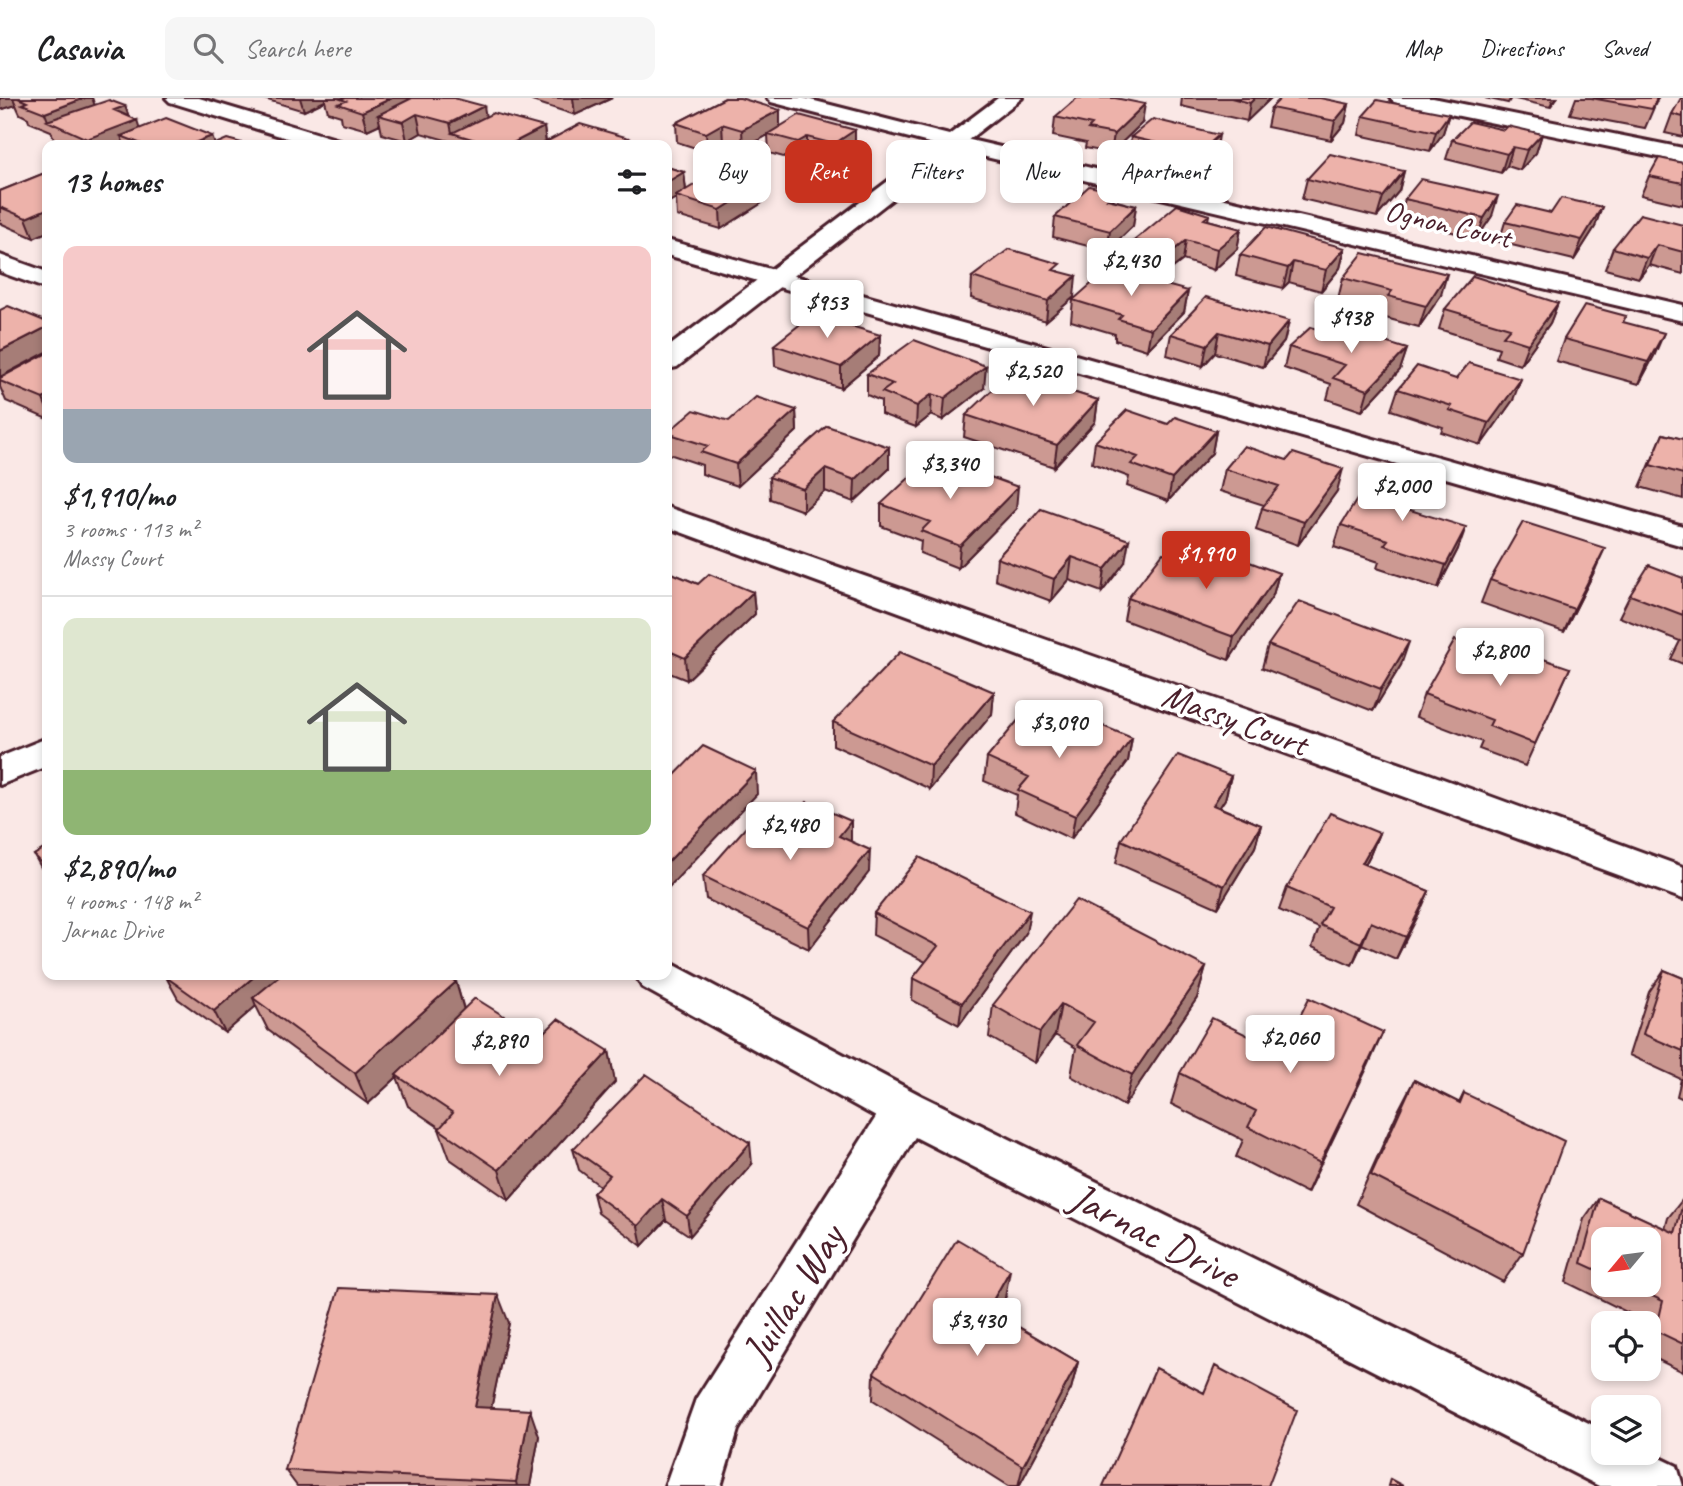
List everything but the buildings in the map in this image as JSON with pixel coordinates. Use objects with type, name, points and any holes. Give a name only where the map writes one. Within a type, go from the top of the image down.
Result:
[{"type":"street","points":[[177,98],[315,140]]},
{"type":"street","name":"Ognon Court","points":[[778,98],[944,140]]},
{"type":"street","points":[[955,140],[1011,98]]},
{"type":"street","points":[[1401,98],[1683,155]]},
{"type":"street","name":"Ognon Court","points":[[986,150],[1683,313]]},
{"type":"street","points":[[672,357],[886,193]]},
{"type":"street","points":[[672,248],[1683,537]]},
{"type":"street","points":[[0,262],[42,279]]},
{"type":"street","name":"Massy Court","points":[[672,518],[1410,782],[1683,883]]},
{"type":"street","points":[[0,772],[42,753]]},
{"type":"street","name":"Jarnac Drive","points":[[666,980],[906,1110],[1657,1486]]},
{"type":"street","name":"Juillac Way","points":[[694,1486],[715,1418],[906,1110]]}]
